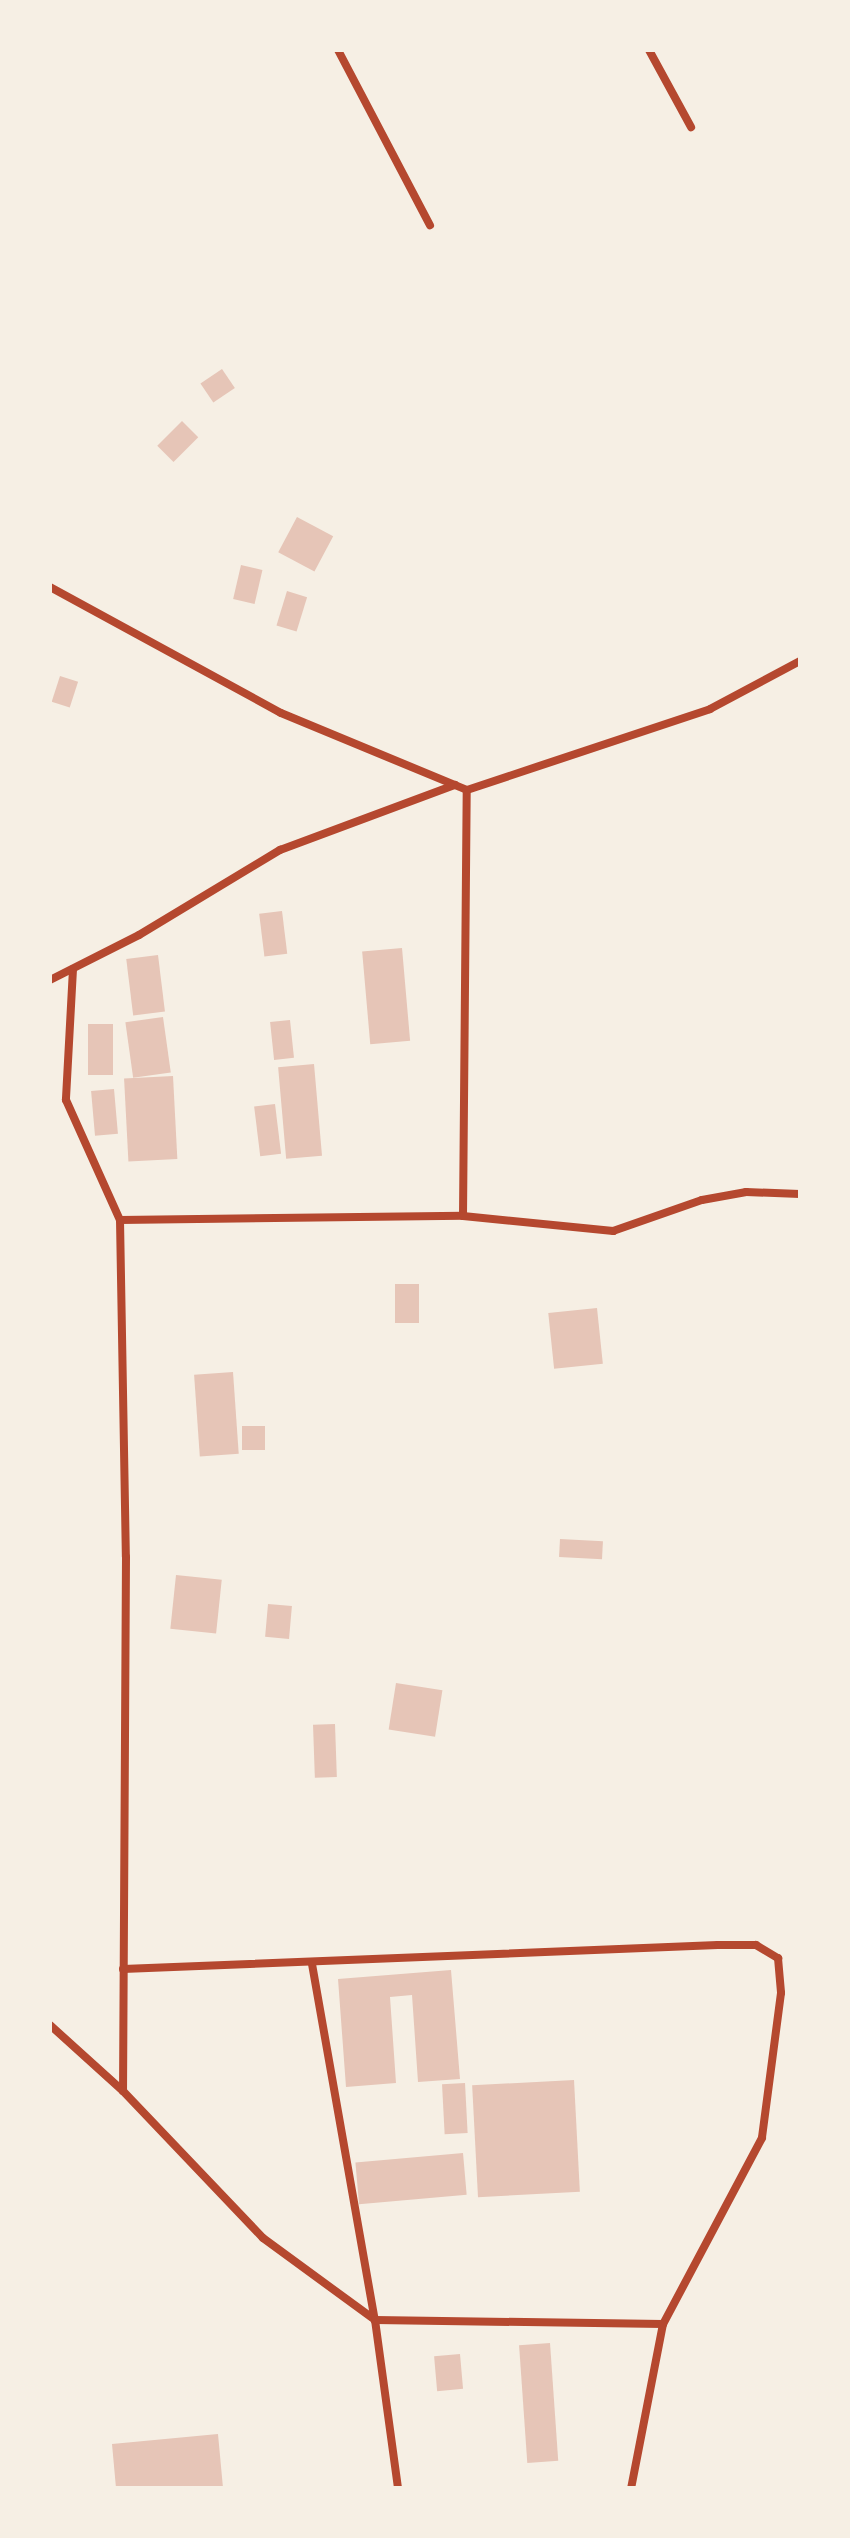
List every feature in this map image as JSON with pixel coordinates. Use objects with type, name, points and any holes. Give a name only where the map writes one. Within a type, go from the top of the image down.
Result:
[{"type":"street","points":[[338,50],[430,225]]},
{"type":"street","points":[[649,50],[691,127]]},
{"type":"street","points":[[50,587],[281,713],[467,790],[710,709],[800,661]]},
{"type":"street","points":[[50,980],[280,850],[455,785]]},
{"type":"street","points":[[463,1216],[467,790]]},
{"type":"street","points":[[73,969],[66,1100],[120,1220],[126,1557],[123,2091]]},
{"type":"street","points":[[120,1220],[463,1216],[613,1231],[702,1200],[746,1192],[800,1194]]},
{"type":"street","points":[[123,1969],[312,1964],[718,1945],[756,1945],[778,1958],[781,1993],[762,2138],[663,2324],[631,2488]]},
{"type":"street","points":[[312,1964],[375,2320],[398,2488]]},
{"type":"street","points":[[50,2025],[123,2091],[263,2238],[375,2320],[663,2324]]},
{"type":"building","points":[[222,369],[235,388],[213,403],[200,384]]},
{"type":"building","points":[[182,421],[198,437],[174,462],[157,446]]},
{"type":"building","points":[[297,517],[333,536],[314,572],[278,552]]},
{"type":"building","points":[[241,565],[262,570],[255,604],[233,599]]},
{"type":"building","points":[[287,591],[307,597],[297,632],[276,625]]},
{"type":"building","points":[[60,676],[78,682],[70,708],[52,702]]},
{"type":"building","points":[[282,911],[287,954],[264,956],[259,914]]},
{"type":"building","points":[[402,948],[410,1041],[370,1044],[362,951]]},
{"type":"building","points":[[158,955],[165,1012],[133,1015],[126,959]]},
{"type":"building","points":[[163,1017],[171,1072],[133,1078],[125,1022]]},
{"type":"building","points":[[290,1020],[294,1058],[274,1060],[270,1022]]},
{"type":"building","points":[[88,1024],[113,1024],[113,1075],[88,1075]]},
{"type":"building","points":[[314,1064],[322,1156],[286,1159],[278,1067]]},
{"type":"building","points":[[173,1076],[177,1159],[128,1161],[124,1079]]},
{"type":"building","points":[[114,1089],[118,1134],[95,1136],[91,1091]]},
{"type":"building","points":[[275,1104],[281,1154],[260,1156],[254,1107]]},
{"type":"building","points":[[395,1284],[419,1284],[419,1323],[395,1323]]},
{"type":"building","points":[[597,1308],[603,1364],[554,1369],[548,1313]]},
{"type":"building","points":[[233,1372],[239,1454],[200,1457],[194,1375]]},
{"type":"building","points":[[242,1426],[265,1426],[265,1450],[242,1450]]},
{"type":"building","points":[[560,1539],[603,1541],[602,1559],[559,1557]]},
{"type":"building","points":[[176,1575],[222,1580],[216,1634],[170,1629]]},
{"type":"building","points":[[268,1604],[292,1606],[289,1639],[265,1637]]},
{"type":"building","points":[[396,1683],[442,1690],[435,1737],[389,1729]]},
{"type":"building","points":[[335,1724],[337,1777],[315,1778],[313,1725]]},
{"type":"building","points":[[451,1970],[460,2079],[418,2082],[412,1995],[390,1997],[396,2083],[346,2087],[338,1979]]},
{"type":"building","points":[[574,2080],[580,2192],[478,2197],[472,2085]]},
{"type":"building","points":[[465,2083],[468,2133],[445,2134],[442,2084]]},
{"type":"building","points":[[463,2153],[467,2195],[359,2204],[355,2162]]},
{"type":"building","points":[[550,2343],[558,2461],[527,2463],[519,2345]]},
{"type":"building","points":[[460,2354],[463,2389],[437,2391],[434,2356]]},
{"type":"building","points":[[218,2434],[223,2488],[116,2488],[112,2444]]}]
